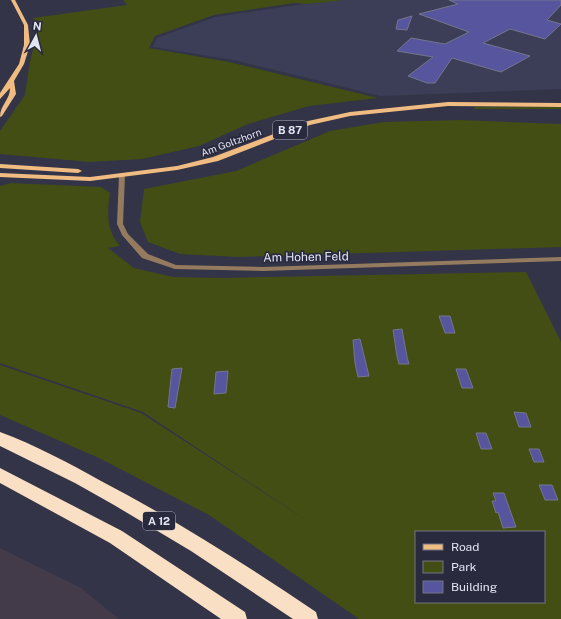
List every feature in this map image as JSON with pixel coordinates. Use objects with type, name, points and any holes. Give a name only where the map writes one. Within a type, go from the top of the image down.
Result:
[{"type":"highway","name":"A 12","points":[[0,439],[44,458],[133,505],[230,564],[309,619]]},
{"type":"highway","points":[[0,475],[116,537],[238,619]]},
{"type":"main road","points":[[0,97],[12,82],[18,71],[27,46],[26,26],[13,0]]},
{"type":"main road","points":[[0,115],[13,94],[12,82]]},
{"type":"main road","name":"Am Goltzhorn","points":[[0,175],[90,178],[197,164],[223,157],[308,123],[332,117],[367,112],[448,104],[561,105]]},
{"type":"main road","name":"Am Goltzhorn","points":[[367,112],[440,110],[561,112]]},
{"type":"main road","name":"Am Goltzhorn","points":[[0,166],[122,175]]},
{"type":"street","name":"Am Hohen Feld","points":[[122,175],[120,224],[125,235],[145,256],[175,267],[263,269],[561,259]]},
{"type":"shaded area","points":[[332,0],[561,0],[561,89],[380,96],[234,60],[153,47],[157,38],[215,17]]},
{"type":"shaded area","points":[[0,548],[81,588],[119,619],[0,619]]},
{"type":"green space","points":[[123,0],[345,0],[307,4],[294,3],[214,15],[155,36],[149,48],[229,62],[378,98],[309,106],[248,124],[199,146],[142,159],[90,162],[0,154],[0,131],[25,95],[30,61],[37,35],[33,18],[127,5]]},
{"type":"green space","points":[[474,107],[561,107],[561,109],[475,109]]},
{"type":"green space","points":[[460,120],[561,124],[561,247],[237,257],[180,254],[148,242],[140,222],[144,189],[236,171],[330,131],[384,122]]},
{"type":"green space","points":[[11,183],[101,187],[110,193],[108,214],[110,227],[115,240],[120,246],[108,248],[134,268],[173,277],[221,278],[526,272],[561,342],[561,619],[359,619],[209,515],[99,458],[0,415],[0,365],[141,413],[309,522],[143,412],[0,363],[0,186]]},
{"type":"building","points":[[449,0],[561,0],[561,5],[547,20],[561,24],[545,39],[510,29],[483,43],[530,56],[501,72],[452,58],[435,83],[427,83],[408,76],[433,57],[397,51],[411,38],[445,44],[469,32],[419,14],[458,4]]},
{"type":"building","points":[[412,16],[407,30],[396,29],[398,20]]},
{"type":"building","points":[[439,316],[450,316],[455,333],[445,333]]},
{"type":"building","points":[[402,329],[409,364],[399,364],[397,356],[393,330]]},
{"type":"building","points":[[360,339],[369,376],[358,377],[353,340]]},
{"type":"building","points":[[182,368],[175,408],[168,407],[172,369]]},
{"type":"building","points":[[456,369],[466,369],[473,388],[462,388]]},
{"type":"building","points":[[228,371],[226,393],[214,394],[216,372]]},
{"type":"building","points":[[514,412],[526,413],[531,427],[519,427]]},
{"type":"building","points":[[476,433],[486,433],[492,449],[481,449]]},
{"type":"building","points":[[529,449],[539,449],[544,462],[534,462]]},
{"type":"building","points":[[539,485],[552,485],[558,500],[545,500]]},
{"type":"building","points":[[493,493],[504,493],[516,527],[503,528],[498,512],[496,513],[492,501],[496,501]]}]
